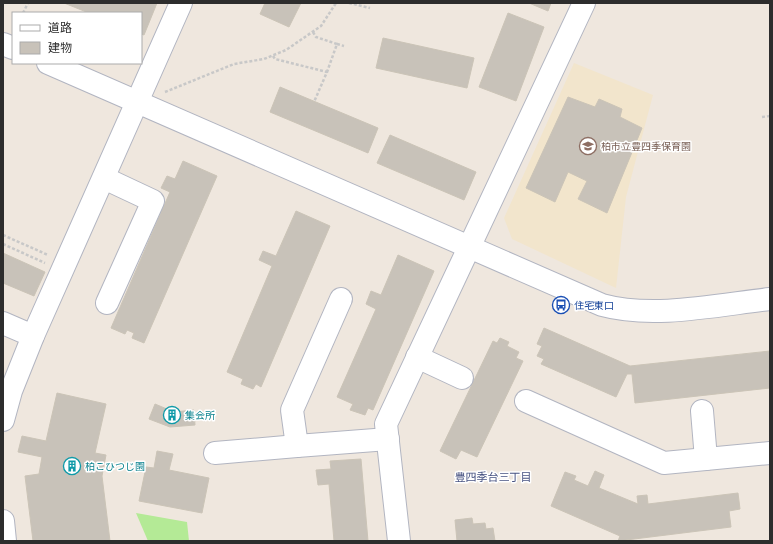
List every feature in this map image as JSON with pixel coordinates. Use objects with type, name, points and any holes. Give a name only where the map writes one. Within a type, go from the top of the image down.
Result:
[{"type":"street","points":[[3,420],[11,391],[33,336],[181,3]]},
{"type":"street","points":[[399,541],[386,424],[584,3]]},
{"type":"street","points":[[50,64],[602,305],[621,310],[654,312],[770,300]]},
{"type":"street","points":[[104,178],[153,202],[106,303]]},
{"type":"street","points":[[297,446],[292,410],[341,299]]},
{"type":"street","points":[[3,322],[33,336]]},
{"type":"street","points":[[417,356],[462,378]]},
{"type":"street","points":[[526,401],[664,463],[770,453]]},
{"type":"street","points":[[702,411],[706,459]]},
{"type":"street","points":[[215,452],[388,439]]},
{"type":"street","points":[[3,521],[5,541]]},
{"type":"path","points":[[24,12],[28,3]]},
{"type":"path","points":[[156,111],[165,92],[234,64],[264,60],[286,50],[322,26],[336,3]]},
{"type":"path","points":[[349,3],[370,8]]},
{"type":"path","points":[[313,32],[316,37],[344,46]]},
{"type":"path","points":[[314,102],[337,44]]},
{"type":"path","points":[[273,56],[275,59],[327,72]]},
{"type":"path","points":[[762,117],[770,116]]},
{"type":"path","points":[[3,235],[51,257]]},
{"type":"path","points":[[3,244],[48,264]]},
{"type":"shaded area","name":"柏市立豊四季保育園","points":[[574,63],[653,95],[626,197],[616,288],[512,239],[504,218]]},
{"type":"green space","points":[[136,513],[187,522],[189,541],[148,541]]},
{"type":"building","points":[[64,3],[157,3],[144,35],[142,34],[142,12],[86,12]]},
{"type":"building","points":[[265,3],[301,3],[289,27],[260,14]]},
{"type":"building","points":[[529,3],[551,3],[548,11]]},
{"type":"building","points":[[508,13],[544,27],[516,101],[479,87]]},
{"type":"building","points":[[383,38],[474,58],[467,88],[376,68]]},
{"type":"building","points":[[280,87],[378,128],[368,153],[270,112]]},
{"type":"building","points":[[568,97],[595,107],[599,99],[622,109],[620,117],[642,128],[607,213],[578,199],[587,181],[568,172],[555,202],[526,188]]},
{"type":"building","points":[[390,135],[476,172],[464,200],[377,163]]},
{"type":"building","points":[[183,161],[217,176],[144,343],[132,338],[134,333],[127,330],[125,334],[111,328],[170,192],[161,188],[167,176],[175,179]]},
{"type":"building","points":[[296,211],[330,226],[261,387],[256,384],[253,389],[241,384],[243,379],[227,372],[272,266],[259,260],[263,251],[276,256]]},
{"type":"building","points":[[3,253],[45,272],[34,296],[3,283]]},
{"type":"building","points":[[398,255],[434,271],[373,410],[368,408],[365,415],[350,410],[353,404],[337,397],[376,309],[366,304],[371,291],[381,295]]},
{"type":"building","points":[[544,328],[630,366],[770,351],[770,388],[635,403],[632,374],[627,374],[616,397],[541,364],[544,359],[537,356],[542,346],[537,344]]},
{"type":"building","points":[[500,338],[509,342],[507,346],[519,352],[516,358],[523,361],[477,457],[461,450],[456,459],[440,451],[493,341],[497,343]]},
{"type":"building","name":"柏こひつじ園","points":[[57,393],[106,404],[95,453],[106,455],[102,476],[110,541],[33,541],[25,476],[39,474],[42,457],[18,452],[22,436],[46,441]]},
{"type":"building","name":"集会所","points":[[155,404],[174,412],[194,410],[195,425],[170,427],[149,419]]},
{"type":"building","points":[[157,451],[173,454],[169,470],[209,478],[202,513],[139,501],[146,467],[154,468]]},
{"type":"building","points":[[361,459],[368,541],[334,541],[329,484],[318,485],[316,470],[331,469],[330,461]]},
{"type":"building","points":[[595,471],[604,475],[599,488],[638,504],[637,496],[647,495],[648,504],[738,493],[740,509],[729,511],[731,527],[618,541],[620,536],[551,506],[565,472],[576,476],[574,480],[588,486]]},
{"type":"building","points":[[472,518],[473,524],[485,523],[486,529],[493,528],[495,541],[457,541],[455,520]]},
{"type":"place","name":"柏市立豊四季保育園","points":[[588,146]]},
{"type":"place","name":"住宅東口","points":[[561,305]]},
{"type":"place","name":"集会所","points":[[172,415]]},
{"type":"place","name":"柏こひつじ園","points":[[72,466]]},
{"type":"district","name":"豊四季台三丁目","points":[[493,477]]}]
